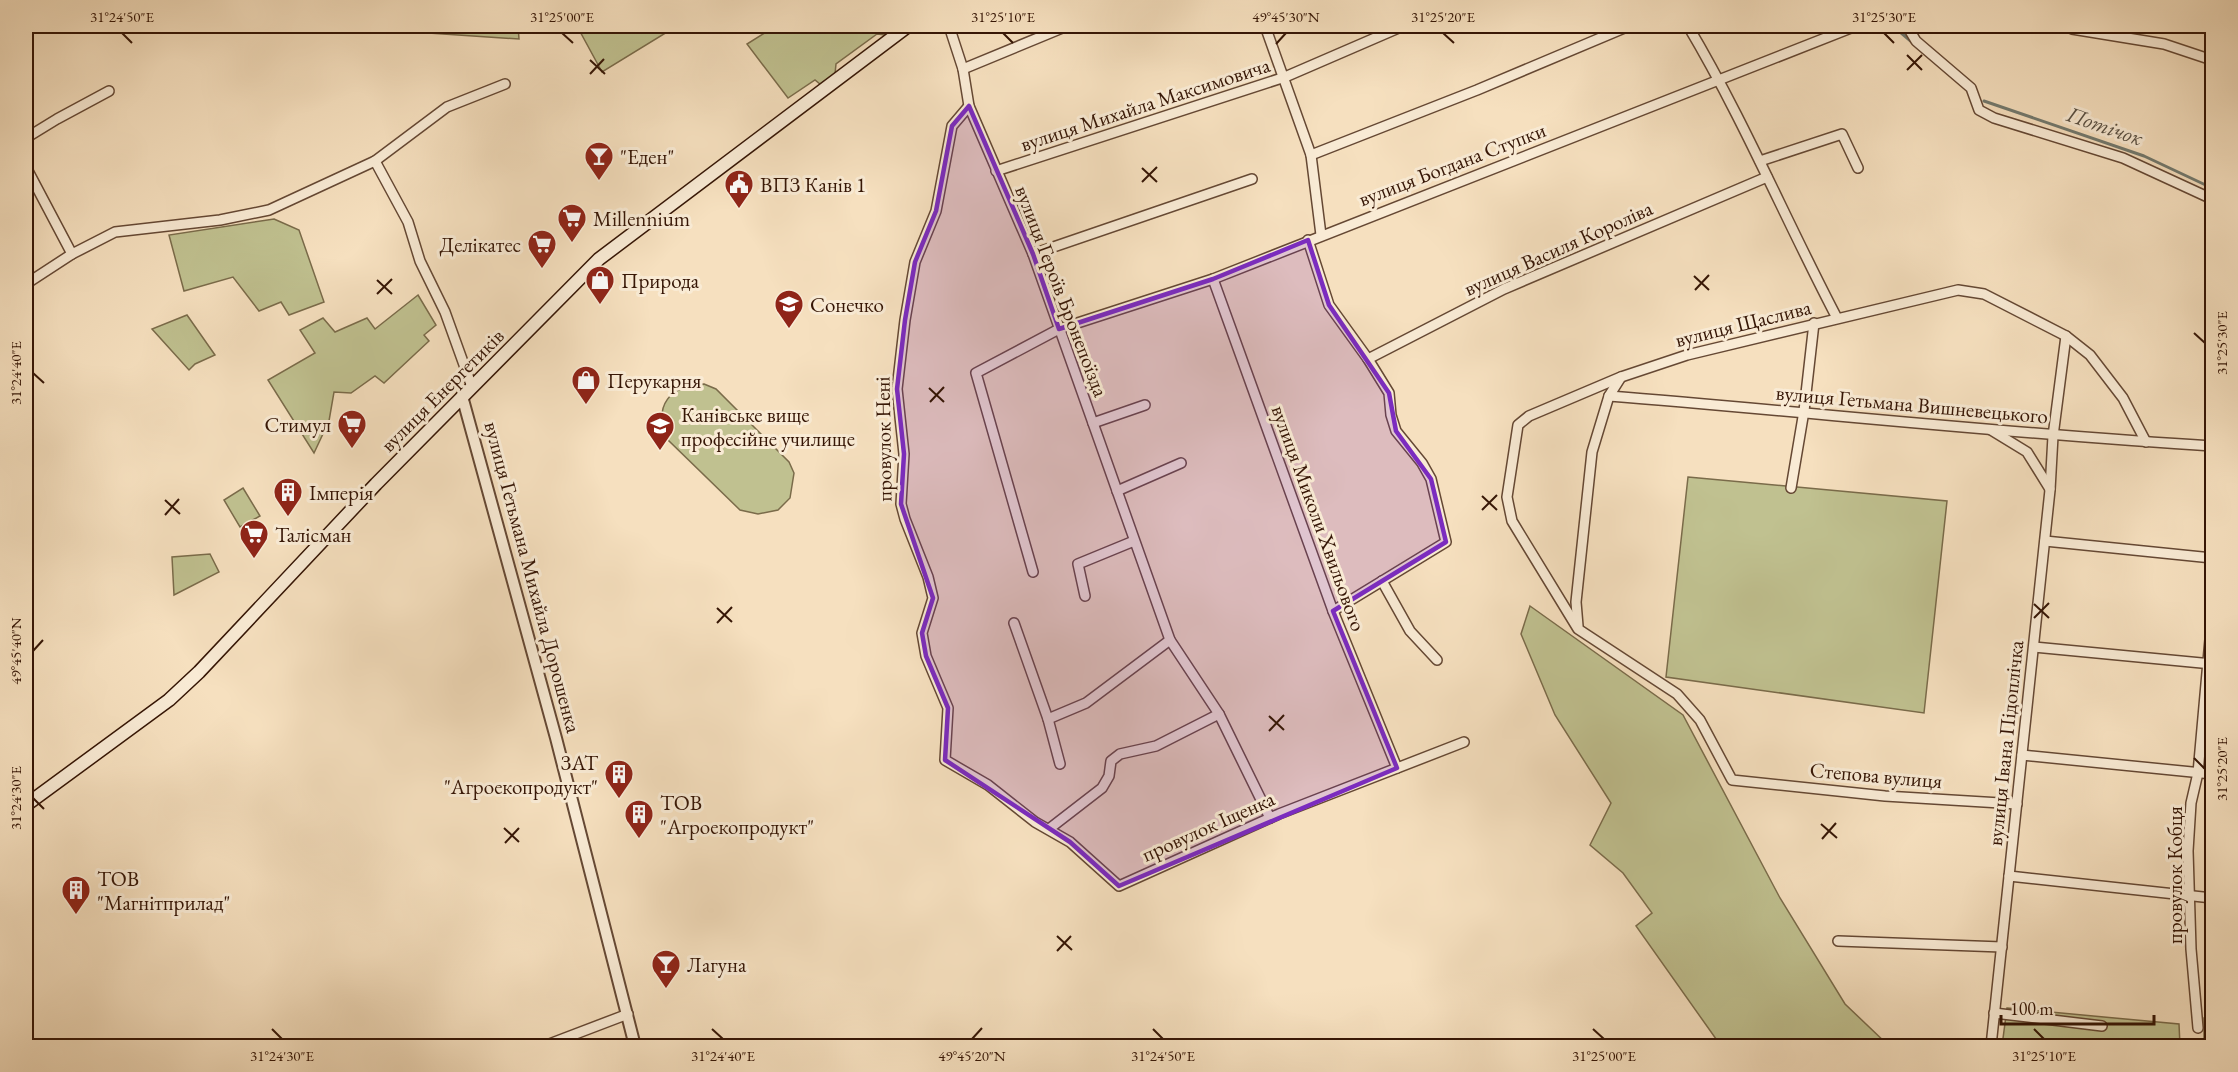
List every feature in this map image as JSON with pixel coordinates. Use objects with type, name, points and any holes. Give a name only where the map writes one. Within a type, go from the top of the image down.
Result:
[{"type":"main road","name":"вулиця Енергетиків","points":[[26,805],[169,700],[199,672],[376,484],[567,289],[609,251],[908,26]]},
{"type":"street","name":"вулиця Героїв Бронепоїзда","points":[[949,26],[963,69],[969,106],[1034,254],[1170,640],[1219,714],[1270,818]]},
{"type":"street","points":[[963,69],[1067,26]]},
{"type":"street","points":[[1265,26],[1311,155],[1321,235]]},
{"type":"street","name":"вулиця Михайла Максимовича","points":[[996,171],[1285,77],[1403,26]]},
{"type":"street","points":[[1311,155],[1477,90],[1629,26]]},
{"type":"street","points":[[1688,26],[1719,78],[1837,318]]},
{"type":"street","name":"вулиця Богдана Ступки","points":[[1033,572],[976,373],[1059,329],[1213,279],[1856,26]]},
{"type":"street","points":[[1907,26],[1916,41],[1971,88],[1979,110],[1994,118],[2123,158],[2212,199]]},
{"type":"street","points":[[2070,26],[2072,29],[2164,44],[2212,60]]},
{"type":"street","points":[[26,284],[72,254],[115,232],[220,220],[269,210],[375,161],[447,107],[505,84]]},
{"type":"street","points":[[26,138],[109,91]]},
{"type":"street","name":"провулок Нені","points":[[945,760],[948,708],[926,656],[922,633],[933,598],[928,577],[901,504],[904,454],[897,389],[915,262],[936,211],[952,126],[969,106]]},
{"type":"street","points":[[1760,161],[1842,134],[1858,168]]},
{"type":"street","points":[[375,161],[408,222],[420,261],[445,312],[472,387]]},
{"type":"street","points":[[26,167],[72,254]]},
{"type":"street","name":"вулиця Василя Короліва","points":[[1368,358],[1504,289],[1767,177]]},
{"type":"street","points":[[1034,254],[1252,178]]},
{"type":"street","points":[[1308,240],[1329,305],[1368,358],[1389,393],[1390,415],[1396,431],[1422,463],[1431,479],[1446,542],[1333,611]]},
{"type":"street","name":"вулиця Миколи Хвильового","points":[[1213,279],[1333,611],[1397,768]]},
{"type":"street","name":"вулиця Щаслива","points":[[1578,629],[1512,521],[1507,497],[1518,425],[1529,416],[1621,377],[1687,355],[1958,290],[1984,294],[2066,336],[2090,355],[2123,398],[2146,442]]},
{"type":"street","points":[[1791,488],[1804,411],[1814,324]]},
{"type":"street","name":"вулиця Івана Підоплічка","points":[[1991,1047],[2045,541],[2053,435],[2066,336]]},
{"type":"street","points":[[1578,629],[1576,602],[1592,452],[1609,396],[1621,377]]},
{"type":"street","name":"вулиця Гетьмана Михайла Дорошенка","points":[[462,396],[556,738],[635,1047]]},
{"type":"street","name":"вулиця Гетьмана Вишневецького","points":[[1609,396],[1804,411],[2053,435],[2212,446]]},
{"type":"street","name":"вулиця Героїв Бронепоїзда","points":[[1093,423],[1144,405]]},
{"type":"street","points":[[1989,429],[2027,452],[2050,489]]},
{"type":"street","points":[[1117,491],[1181,463]]},
{"type":"street","points":[[1085,596],[1078,564],[1134,541]]},
{"type":"street","points":[[2045,541],[2212,558]]},
{"type":"street","points":[[1382,581],[1410,631],[1437,660]]},
{"type":"street","name":"провулок Кобця","points":[[2198,1028],[2188,895],[2191,803],[2198,772],[2210,664],[2212,617]]},
{"type":"street","points":[[1014,623],[1048,719],[1060,764]]},
{"type":"street","name":"Степова вулиця","points":[[1578,629],[1677,694],[1700,720],[1732,780],[1885,796],[2017,804]]},
{"type":"street","points":[[1048,719],[1086,703],[1170,640]]},
{"type":"street","points":[[2034,647],[2210,664]]},
{"type":"street","points":[[1049,830],[1102,788],[1109,776],[1111,761],[1120,754],[1156,746],[1219,714]]},
{"type":"street","name":"провулок Іщенка","points":[[945,760],[988,785],[1035,822],[1070,842],[1119,886],[1270,818],[1464,742]]},
{"type":"street","points":[[2022,755],[2212,774]]},
{"type":"street","points":[[2009,876],[2212,898]]},
{"type":"street","points":[[1838,941],[2002,947]]},
{"type":"street","points":[[1994,1013],[2102,1026]]},
{"type":"street","points":[[544,1047],[628,1014]]},
{"type":"highlighted area","points":[[969,106],[1033,254],[1059,329],[1213,279],[1308,240],[1329,305],[1389,393],[1396,431],[1431,479],[1446,542],[1333,611],[1397,768],[1119,886],[1070,842],[945,760],[948,708],[926,656],[922,633],[933,598],[901,504],[904,454],[897,389],[905,320],[915,262],[936,211],[952,126]]},
{"type":"green space","points":[[368,26],[518,26],[519,39],[369,29]]},
{"type":"green space","points":[[577,26],[677,26],[602,72]]},
{"type":"green space","points":[[776,26],[898,26],[885,35],[877,34],[836,64],[835,74],[820,84],[815,80],[788,98],[747,44]]},
{"type":"green space","points":[[274,219],[299,230],[324,302],[289,315],[281,302],[259,311],[233,277],[184,291],[169,235]]},
{"type":"green space","points":[[418,295],[436,325],[424,335],[429,341],[384,383],[375,376],[351,393],[334,392],[329,421],[314,453],[268,380],[315,353],[300,330],[323,318],[335,332],[367,318],[375,329]]},
{"type":"green space","points":[[187,315],[215,355],[195,364],[189,370],[152,329]]},
{"type":"green space","points":[[704,384],[716,389],[789,462],[794,473],[790,498],[778,510],[758,514],[740,510],[666,438],[662,416],[667,399],[682,389]]},
{"type":"green space","points":[[1688,477],[1947,501],[1924,713],[1666,677]]},
{"type":"green space","points":[[243,488],[260,516],[240,527],[224,500]]},
{"type":"green space","points":[[210,554],[219,572],[174,595],[172,557]]},
{"type":"green space","points":[[1530,606],[1683,715],[1780,898],[1845,1004],[1889,1046],[1750,1046],[1746,1042],[1740,1046],[1721,1046],[1636,926],[1652,913],[1623,873],[1590,845],[1611,803],[1555,715],[1521,634]]},
{"type":"green space","points":[[2007,1008],[2179,1024],[2180,1046],[2002,1046]]},
{"type":"green space","points":[[2204,1018],[2212,1018],[2212,1046],[2204,1046]]},
{"type":"waterway","name":"Потічок","points":[[1893,26],[1913,43]]},
{"type":"waterway","name":"Потічок","points":[[1984,101],[2144,156],[2212,188]]},
{"type":"place","name":"\"Еден\"","points":[[599,182]]},
{"type":"place","name":"ВПЗ Канів 1","points":[[739,210]]},
{"type":"place","name":"Millennium","points":[[572,244]]},
{"type":"place","name":"Делікатес","points":[[542,270]]},
{"type":"place","name":"Природа","points":[[600,306]]},
{"type":"place","name":"Сонечко","points":[[789,330]]},
{"type":"place","name":"Перукарня","points":[[586,406]]},
{"type":"place","name":"Стимул","points":[[352,450]]},
{"type":"place","name":"Канівське вище професійне училище","points":[[660,452]]},
{"type":"place","name":"Імперія","points":[[288,518]]},
{"type":"place","name":"Талісман","points":[[254,560]]},
{"type":"place","name":"ЗАТ \"Агроекопродукт\"","points":[[619,800]]},
{"type":"place","name":"ТОВ \"Агроекопродукт\"","points":[[639,840]]},
{"type":"place","name":"ТОВ \"Магнітприлад\"","points":[[76,916]]},
{"type":"place","name":"Лагуна","points":[[666,990]]}]
